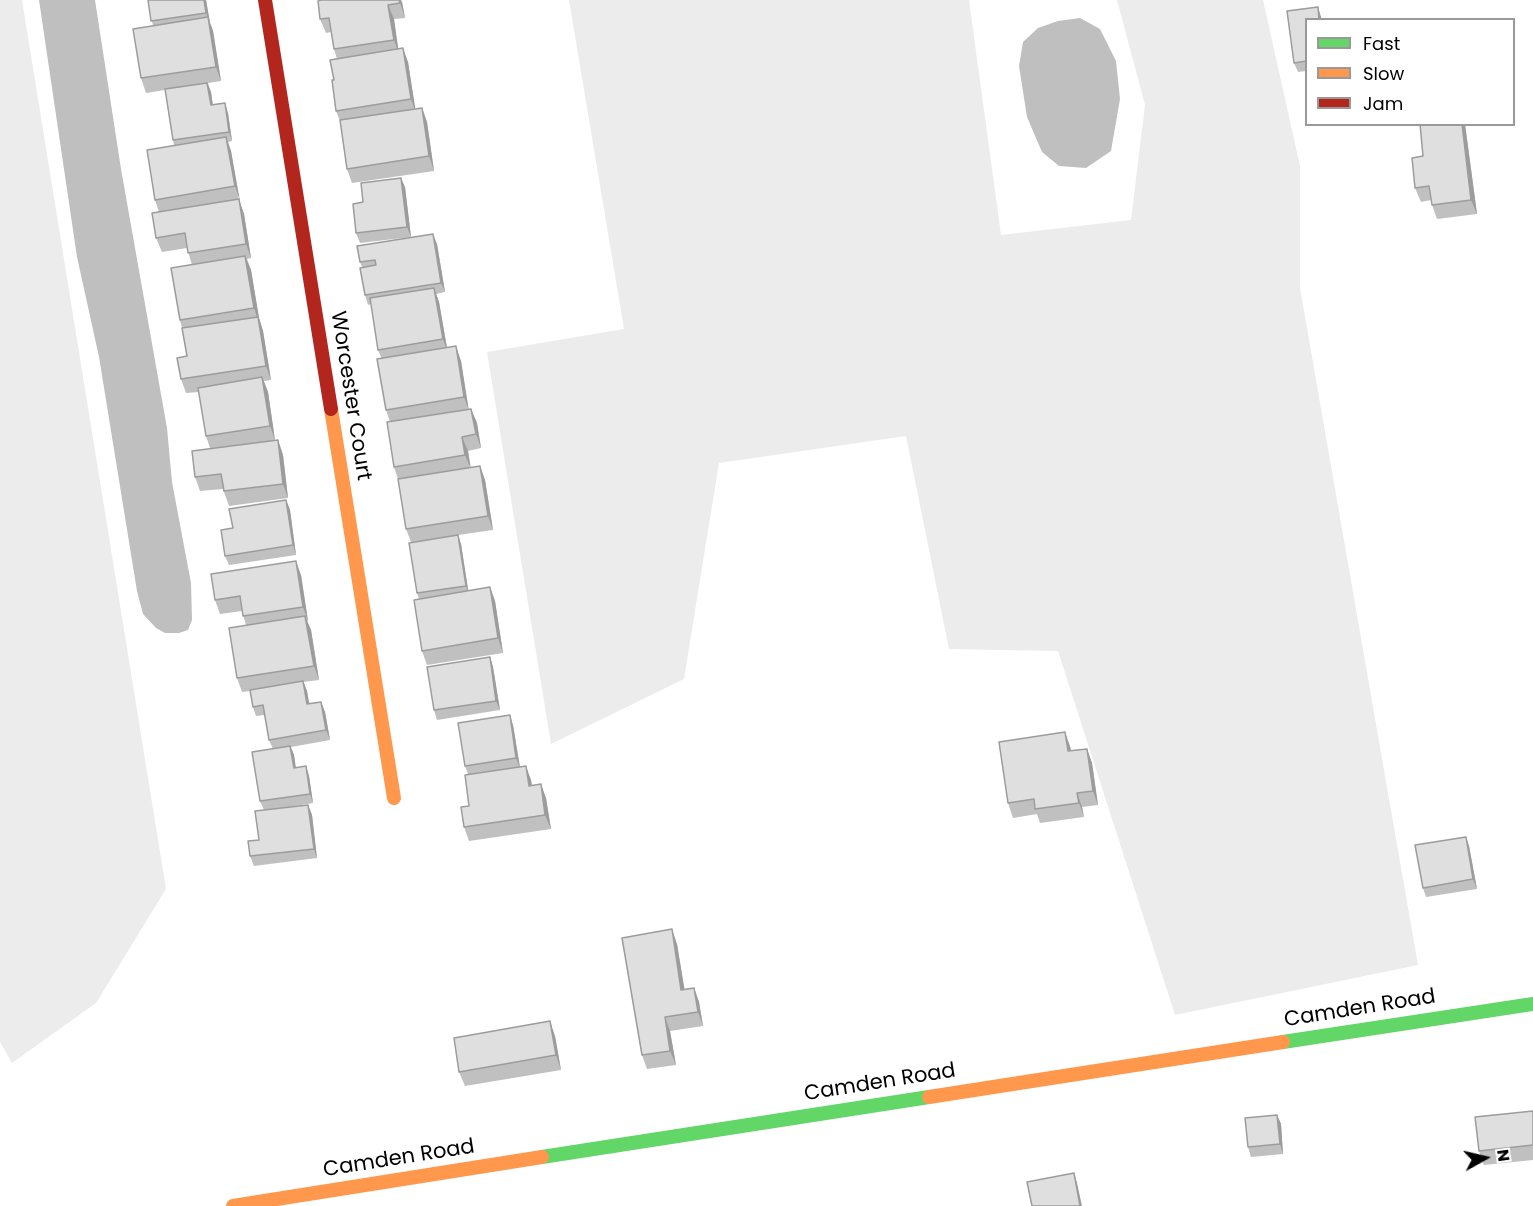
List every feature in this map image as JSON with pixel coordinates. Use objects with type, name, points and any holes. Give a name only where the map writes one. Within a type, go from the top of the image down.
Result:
[{"type":"street","name":"Worcester Court","points":[[265,0],[394,798]]},
{"type":"street","name":"Camden Road","points":[[233,1206],[1533,1004]]},
{"type":"shaded area","points":[[0,0],[22,0],[166,889],[96,1003],[12,1063],[0,1042]]},
{"type":"shaded area","points":[[39,0],[95,0],[121,169],[167,428],[172,482],[191,583],[192,620],[188,630],[179,633],[165,633],[156,628],[143,614],[137,591],[99,357],[77,257]]},
{"type":"shaded area","points":[[569,0],[969,0],[1001,235],[1131,220],[1145,105],[1117,0],[1263,0],[1300,166],[1300,288],[1418,965],[1175,1015],[1058,651],[949,649],[906,436],[719,463],[684,679],[551,744],[487,352],[624,329]]},
{"type":"shaded area","points":[[1080,18],[1100,29],[1116,61],[1120,99],[1111,151],[1086,168],[1059,166],[1042,152],[1027,117],[1019,66],[1023,42],[1038,28],[1058,21]]},
{"type":"building","points":[[148,0],[204,0],[206,13],[151,21]]},
{"type":"building","points":[[399,0],[400,3],[388,5],[394,40],[334,49],[329,18],[320,19],[318,1]]},
{"type":"building","points":[[1318,7],[1319,18],[1305,18],[1305,61],[1294,63],[1287,11]]},
{"type":"building","points":[[208,17],[216,67],[141,78],[133,29]]},
{"type":"building","points":[[403,48],[411,99],[336,111],[330,60]]},
{"type":"building","points":[[207,83],[211,105],[225,103],[229,132],[173,140],[165,89]]},
{"type":"building","points":[[422,108],[429,156],[347,169],[340,120]]},
{"type":"building","points":[[1420,126],[1462,126],[1471,200],[1432,205],[1429,186],[1415,188],[1412,158],[1423,156]]},
{"type":"building","points":[[226,137],[235,186],[155,200],[147,150]]},
{"type":"building","points":[[401,178],[407,227],[356,233],[353,204],[363,202],[361,183]]},
{"type":"building","points":[[239,199],[246,244],[188,253],[185,233],[156,238],[152,213]]},
{"type":"building","points":[[433,234],[441,283],[365,295],[360,268],[376,265],[375,260],[360,262],[357,246]]},
{"type":"building","points":[[245,256],[254,308],[180,320],[171,268]]},
{"type":"building","points":[[434,288],[443,339],[378,350],[370,298]]},
{"type":"building","points":[[258,317],[266,366],[181,379],[177,358],[187,356],[182,328]]},
{"type":"building","points":[[456,346],[464,397],[386,410],[377,359]]},
{"type":"building","points":[[262,377],[270,426],[206,436],[198,388]]},
{"type":"building","points":[[471,409],[476,434],[462,437],[465,455],[394,467],[387,422]]},
{"type":"building","points":[[278,440],[283,484],[224,491],[221,474],[195,477],[192,451]]},
{"type":"building","points":[[480,466],[488,516],[406,529],[398,479]]},
{"type":"building","points":[[286,500],[293,545],[225,556],[221,530],[233,528],[229,509]]},
{"type":"building","points":[[458,535],[466,586],[417,593],[409,543]]},
{"type":"building","points":[[296,561],[303,607],[243,616],[240,596],[215,600],[211,574]]},
{"type":"building","points":[[490,587],[498,638],[422,651],[414,600]]},
{"type":"building","points":[[305,616],[314,666],[237,678],[229,628]]},
{"type":"building","points":[[490,657],[496,701],[434,710],[427,667]]},
{"type":"building","points":[[303,681],[307,704],[321,702],[326,730],[269,740],[263,705],[253,707],[250,690]]},
{"type":"building","points":[[510,715],[516,758],[465,766],[458,723]]},
{"type":"building","points":[[1065,732],[1068,751],[1087,749],[1093,791],[1077,793],[1079,803],[1035,809],[1034,799],[1008,803],[999,742]]},
{"type":"building","points":[[290,746],[294,768],[306,766],[310,794],[260,801],[252,752]]},
{"type":"building","points":[[526,766],[529,786],[541,784],[545,815],[464,827],[461,807],[469,806],[465,775]]},
{"type":"building","points":[[308,805],[314,849],[250,856],[248,841],[259,840],[255,811]]},
{"type":"building","points":[[1466,837],[1473,879],[1423,888],[1415,845]]},
{"type":"building","points":[[672,929],[681,990],[694,988],[698,1012],[665,1017],[670,1051],[642,1055],[622,938]]},
{"type":"building","points":[[550,1021],[556,1055],[459,1072],[454,1038]]},
{"type":"building","points":[[1533,1111],[1533,1145],[1479,1151],[1475,1117]]},
{"type":"building","points":[[1277,1115],[1280,1144],[1248,1147],[1245,1118]]},
{"type":"building","points":[[1074,1173],[1080,1206],[1032,1206],[1027,1182]]},
{"type":"traffic: fast","points":[[1283,1042],[1533,1004]]},
{"type":"traffic: fast","points":[[542,1157],[929,1097]]},
{"type":"traffic: slow","points":[[331,409],[394,798]]},
{"type":"traffic: slow","points":[[929,1097],[1283,1042]]},
{"type":"traffic: slow","points":[[233,1206],[542,1157]]},
{"type":"traffic: jam","points":[[265,0],[331,409]]}]
